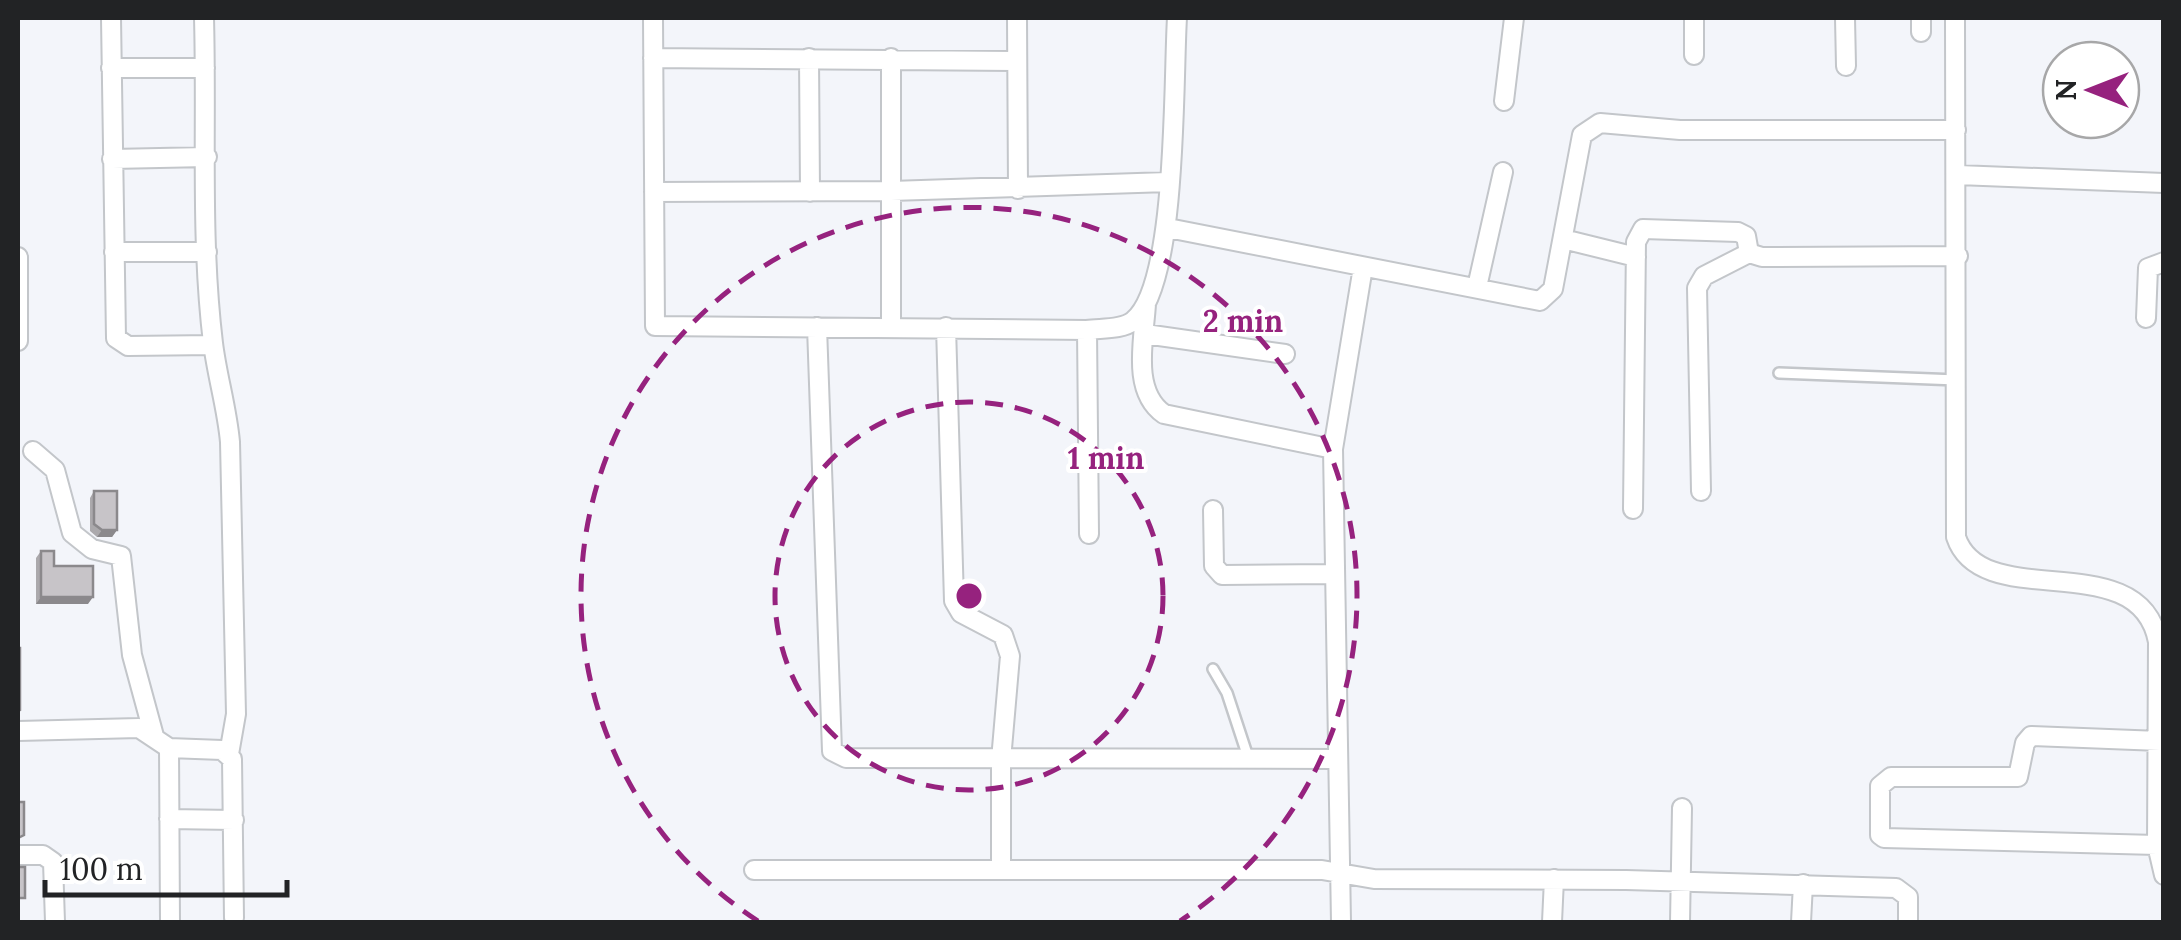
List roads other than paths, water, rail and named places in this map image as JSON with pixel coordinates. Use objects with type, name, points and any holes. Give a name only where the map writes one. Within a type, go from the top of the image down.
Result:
[{"type":"street","points":[[110,18],[114,332],[122,344],[213,345]]},
{"type":"street","points":[[204,18],[207,252],[213,345],[226,400],[230,442],[236,714],[229,754],[234,918]]},
{"type":"street","points":[[652,18],[656,326],[1088,330],[1127,325],[1146,304]]},
{"type":"street","points":[[1017,18],[1014,61],[1018,189]]},
{"type":"street","points":[[1177,18],[1168,228],[1146,304],[1143,377],[1153,406],[1164,414],[1332,449]]},
{"type":"street","points":[[1504,101],[1514,18]]},
{"type":"street","points":[[1694,18],[1694,54]]},
{"type":"street","points":[[1845,18],[1846,66]]},
{"type":"street","points":[[1955,18],[1956,537],[1966,560],[2001,572],[2126,596],[2148,613],[2161,643],[2162,787],[2157,845],[2164,875]]},
{"type":"street","points":[[653,58],[1014,61]]},
{"type":"street","points":[[809,58],[810,192]]},
{"type":"street","points":[[890,326],[891,58]]},
{"type":"street","points":[[111,68],[205,68]]},
{"type":"street","points":[[1168,228],[1545,300],[1553,288],[1582,135],[1600,123],[1680,130],[1956,130]]},
{"type":"street","points":[[112,159],[208,158]]},
{"type":"street","points":[[1477,287],[1502,172]]},
{"type":"street","points":[[1958,175],[2164,182]]},
{"type":"street","points":[[654,192],[1018,189],[1168,182]]},
{"type":"street","points":[[1633,509],[1638,233],[1648,227],[1738,232],[1746,236],[1749,253]]},
{"type":"street","points":[[1562,239],[1636,257]]},
{"type":"street","points":[[114,252],[207,252]]},
{"type":"street","points":[[1700,491],[1698,288],[1704,276],[1749,253],[1762,257],[1958,256]]},
{"type":"street","points":[[18,257],[18,341]]},
{"type":"street","points":[[2146,318],[2148,268],[2164,262]]},
{"type":"street","points":[[1341,922],[1332,449],[1364,267]]},
{"type":"street","points":[[816,326],[832,751],[846,758],[1335,760]]},
{"type":"street","points":[[946,326],[954,602],[961,613],[1002,635],[1008,645],[1009,696],[1001,760],[1001,868]]},
{"type":"street","points":[[1088,330],[1089,534]]},
{"type":"street","points":[[1145,334],[1286,354]]},
{"type":"street","points":[[32,452],[56,470],[72,533],[92,549],[121,556],[132,655],[161,742],[169,819],[170,922]]},
{"type":"street","points":[[1213,510],[1214,566],[1222,575],[1334,574]]},
{"type":"street","points":[[18,732],[139,728],[161,742],[229,754]]},
{"type":"street","points":[[2157,845],[1884,838],[1880,835],[1880,786],[1891,777],[2018,778],[2025,743],[2031,736],[2160,740]]},
{"type":"street","points":[[1680,922],[1682,808]]},
{"type":"street","points":[[169,819],[234,820]]},
{"type":"street","points":[[18,855],[43,855],[53,862],[54,922]]},
{"type":"street","points":[[754,870],[1001,868],[1342,873],[1374,880],[1554,879],[1901,888],[1908,897],[1908,922]]},
{"type":"street","points":[[1552,922],[1554,879]]},
{"type":"street","points":[[1801,922],[1803,884]]},
{"type":"lane","points":[[1778,373],[1957,380]]},
{"type":"lane","points":[[1214,670],[1227,692],[1248,760]]}]
